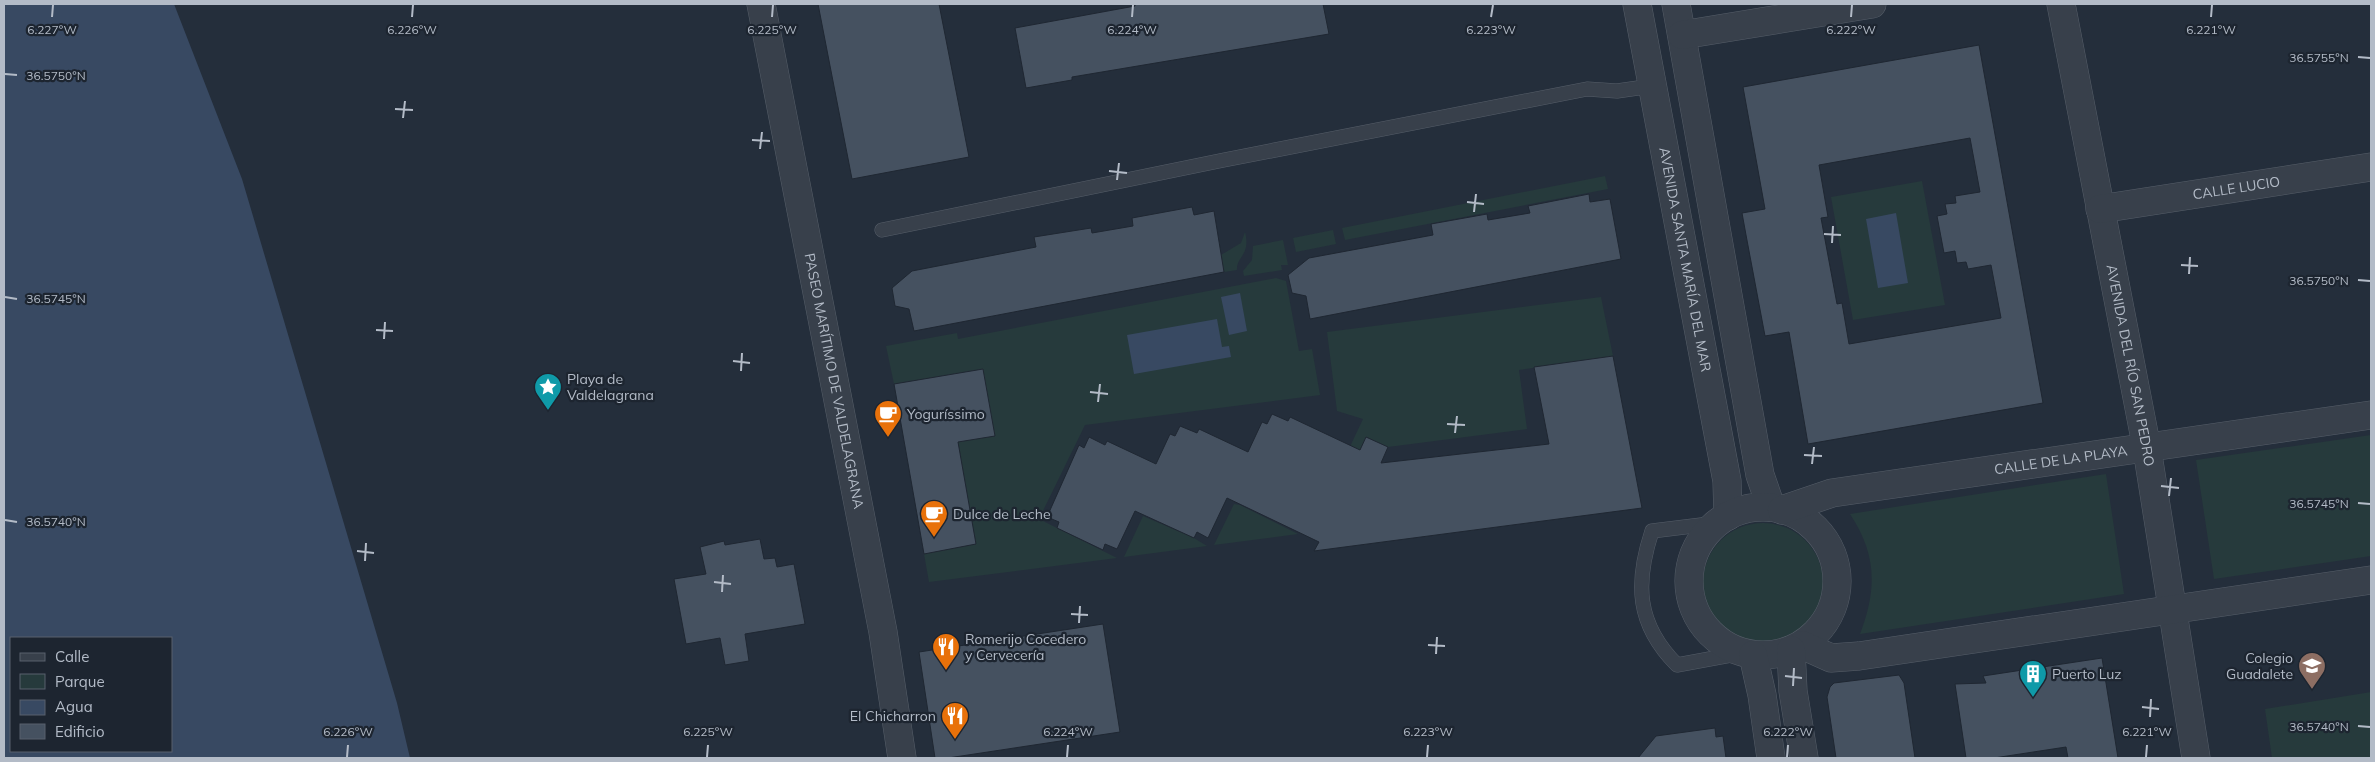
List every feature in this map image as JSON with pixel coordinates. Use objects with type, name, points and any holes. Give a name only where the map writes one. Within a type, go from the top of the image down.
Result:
[{"type":"street","name":"PASEO MARÍTIMO DE VALDELAGRANA","points":[[762,4],[882,632],[902,758]]},
{"type":"street","name":"PASEO MARÍTIMO DE VALDELAGRANA","points":[[778,4],[898,629],[919,758]]},
{"type":"street","name":"AVENIDA SANTA MARÍA DEL MAR","points":[[1637,4],[1726,481],[1722,519]]},
{"type":"street","points":[[1676,4],[1760,475],[1777,508]]},
{"type":"street","points":[[1682,35],[1872,4]]},
{"type":"street","name":"AVENIDA DEL RÍO SAN PEDRO","points":[[2061,4],[2147,449],[2196,758]]},
{"type":"street","name":"CALLE LUCIO","points":[[2100,209],[2371,167]]},
{"type":"street","name":"CALLE DE LA PLAYA","points":[[1777,508],[1832,492],[2147,449],[2371,415]]},
{"type":"street","points":[[1749,508],[1777,508],[1802,518],[1818,532],[1831,550],[1837,570],[1837,592],[1830,613],[1818,631],[1796,647],[1773,655],[1748,654],[1724,644],[1708,632],[1696,615],[1690,596],[1688,575],[1693,555],[1702,537],[1722,519],[1749,508]]},
{"type":"street","points":[[1796,647],[1831,658],[1859,656],[2371,580]]},
{"type":"street","points":[[1796,647],[1793,691],[1804,758]]},
{"type":"street","points":[[1748,654],[1762,695],[1771,758]]},
{"type":"lane","points":[[882,230],[1234,158],[1587,89],[1617,90],[1652,86]]},
{"type":"lane","points":[[1722,519],[1652,531],[1642,573],[1642,600],[1648,627],[1663,651],[1677,665],[1748,654]]},
{"type":"green space","points":[[1605,176],[1608,189],[1345,240],[1342,228]]},
{"type":"green space","points":[[1922,181],[1945,305],[1853,320],[1831,197]]},
{"type":"green space","points":[[1333,230],[1336,244],[1296,252],[1293,238]]},
{"type":"green space","points":[[1245,232],[1245,251],[1237,266],[1237,270],[1224,272],[1221,255],[1241,243]]},
{"type":"green space","points":[[1283,240],[1288,265],[1281,265],[1282,270],[1244,276],[1243,271],[1252,260],[1253,246]]},
{"type":"green space","points":[[1276,278],[1286,281],[1299,351],[1312,349],[1320,395],[1085,425],[1039,519],[1117,558],[929,582],[924,554],[976,544],[958,442],[983,369],[894,384],[886,346],[957,333],[958,339]]},
{"type":"green space","points":[[1601,297],[1613,356],[1519,370],[1527,429],[1388,447],[1366,437],[1356,458],[1322,506],[1363,419],[1337,411],[1327,332]]},
{"type":"green space","points":[[2371,435],[2371,556],[2214,579],[2196,460]]},
{"type":"green space","points":[[2106,474],[2124,594],[1860,634],[1866,618],[1871,587],[1870,558],[1859,529],[1850,514]]},
{"type":"green space","points":[[1234,504],[1240,505],[1298,534],[1214,545]]},
{"type":"green space","points":[[1143,516],[1194,538],[1207,546],[1124,557]]},
{"type":"green space","points":[[1763,523],[1775,524],[1786,528],[1796,533],[1805,541],[1813,550],[1818,560],[1822,571],[1822,595],[1818,606],[1813,616],[1805,625],[1796,633],[1786,638],[1775,642],[1763,643],[1751,642],[1740,638],[1730,633],[1721,625],[1713,616],[1708,606],[1704,595],[1703,583],[1704,571],[1708,560],[1713,550],[1721,541],[1730,533],[1740,528],[1751,524]]},
{"type":"green space","points":[[2371,692],[2371,758],[2272,758],[2265,709]]},
{"type":"water","points":[[4,4],[174,4],[242,179],[397,703],[410,758],[4,758]]},
{"type":"water","points":[[1896,213],[1908,283],[1878,288],[1866,219]]},
{"type":"water","points":[[1240,293],[1247,331],[1229,335],[1221,297]]},
{"type":"water","points":[[1217,319],[1222,347],[1229,346],[1231,357],[1134,374],[1127,335]]},
{"type":"building","points":[[818,4],[939,4],[969,157],[852,179]]},
{"type":"building","points":[[1135,4],[1323,4],[1329,34],[1072,77],[1072,80],[1026,88],[1015,28],[1135,6]]},
{"type":"building","points":[[1979,45],[2043,403],[1808,444],[1789,332],[1765,336],[1746,235],[1742,213],[1765,209],[1743,87]],"holes":[[[1970,138],[1980,192],[1955,196],[1956,203],[1945,204],[1947,214],[1937,216],[1944,253],[1955,251],[1957,263],[1966,262],[1968,269],[1991,265],[2001,318],[1849,344],[1842,303],[1837,304],[1821,218],[1828,217],[1819,165]]]},
{"type":"building","points":[[1589,194],[1590,202],[1610,199],[1621,259],[1310,319],[1306,296],[1292,293],[1288,275],[1309,258],[1433,235],[1431,224],[1487,214],[1488,220],[1530,213],[1528,206]]},
{"type":"building","points":[[1192,207],[1194,215],[1214,211],[1224,272],[914,331],[909,309],[895,306],[892,288],[912,271],[1036,247],[1034,237],[1091,228],[1092,233],[1133,226],[1132,218]]},
{"type":"building","points":[[1613,356],[1642,508],[1314,551],[1319,542],[1227,498],[1208,538],[1197,532],[1194,538],[1135,511],[1117,549],[1105,544],[1103,550],[1057,528],[1059,522],[1047,517],[1079,445],[1084,448],[1089,437],[1105,445],[1107,441],[1156,464],[1170,434],[1175,436],[1180,426],[1197,433],[1199,429],[1248,452],[1262,422],[1267,424],[1272,414],[1288,421],[1290,417],[1360,450],[1366,437],[1388,447],[1381,463],[1549,444],[1534,367]]},
{"type":"building","points":[[983,369],[995,436],[958,442],[976,544],[924,554],[894,384]]},
{"type":"building","points":[[760,539],[764,559],[775,558],[777,567],[794,564],[805,624],[745,634],[749,661],[725,665],[720,638],[686,644],[674,579],[706,574],[700,547],[724,541],[725,545]]},
{"type":"building","points":[[1103,624],[1120,732],[948,758],[935,758],[919,652]]},
{"type":"building","name":"Puerto Luz","points":[[2102,658],[2118,758],[2068,758],[2066,747],[1994,758],[1966,758],[1955,684],[1986,683],[1983,676]]},
{"type":"building","points":[[1899,675],[1904,683],[1915,758],[1836,758],[1827,697],[1830,687],[1834,683]]},
{"type":"building","points":[[1715,728],[1716,737],[1723,736],[1726,758],[1638,758],[1656,736]]},
{"type":"place","name":"Playa de Valdelagrana","points":[[548,411]]},
{"type":"place","name":"Yoguríssimo","points":[[888,438]]},
{"type":"place","name":"Dulce de Leche","points":[[934,538]]},
{"type":"place","name":"Romerijo Cocedero y Cervecería","points":[[946,671]]},
{"type":"place","name":"Colegio Guadalete","points":[[2312,690]]},
{"type":"place","name":"Puerto Luz","points":[[2033,698]]},
{"type":"place","name":"El Chicharron","points":[[955,740]]}]
